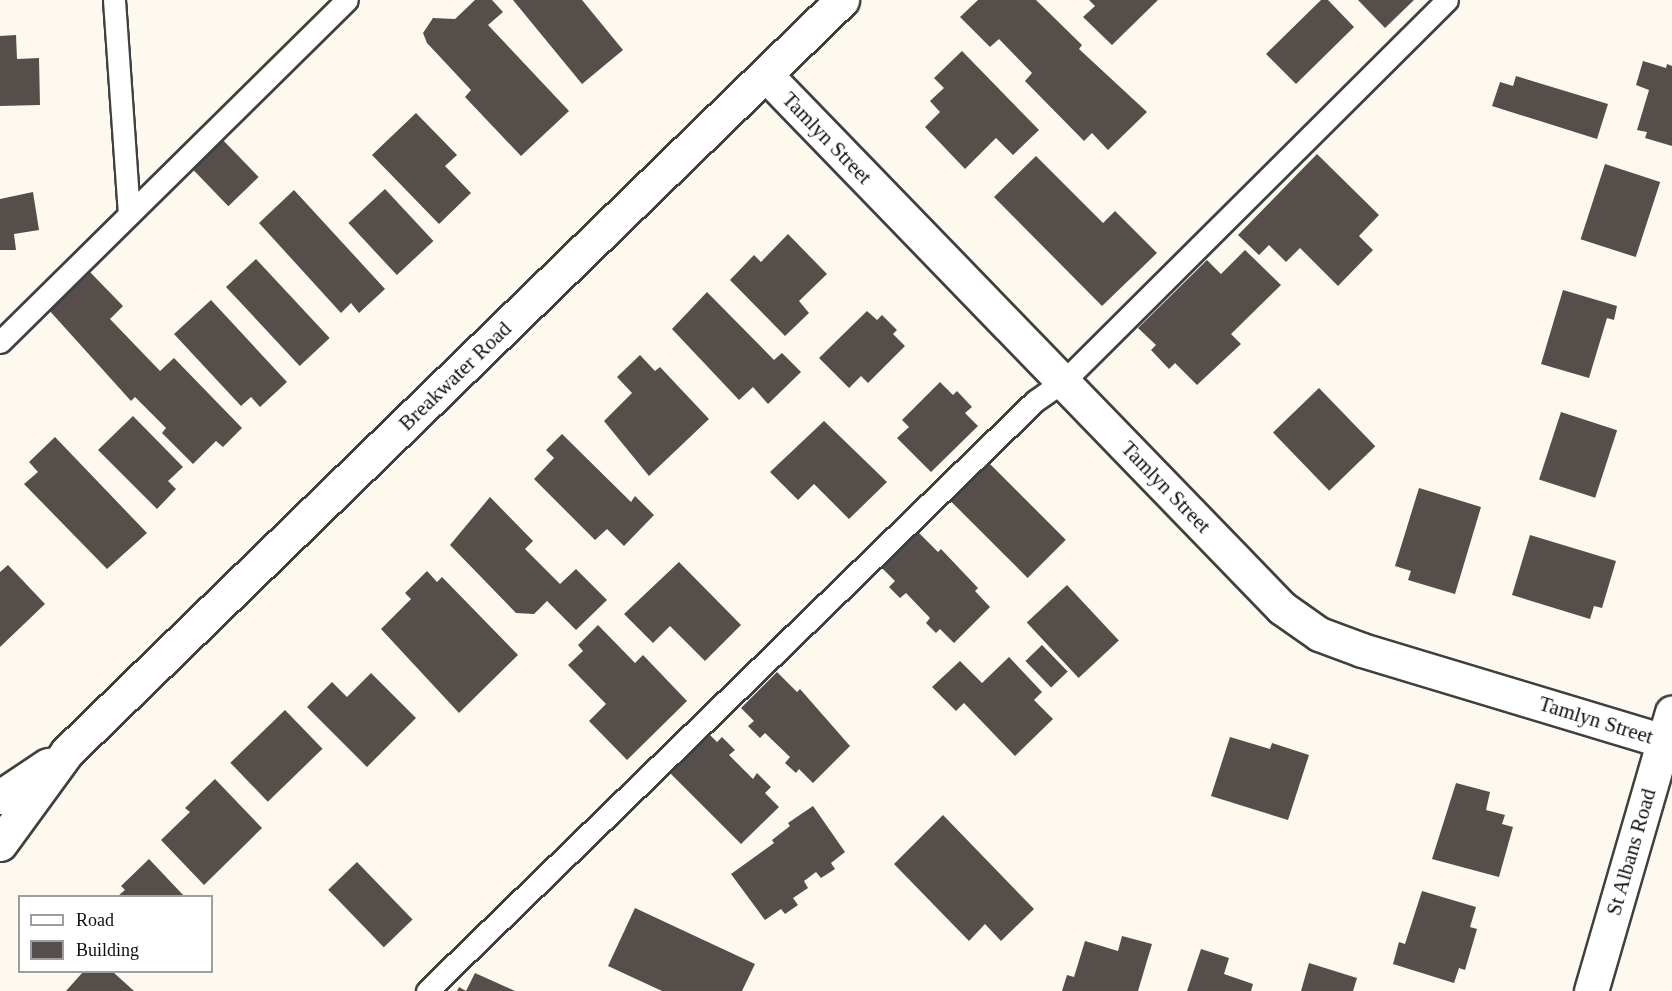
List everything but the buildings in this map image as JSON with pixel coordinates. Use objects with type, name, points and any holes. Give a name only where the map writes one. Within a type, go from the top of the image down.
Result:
[{"type":"street","name":"Breakwater Road","points":[[0,844],[68,752],[842,0]]},
{"type":"street","name":"Tamlyn Street","points":[[766,75],[1282,608],[1319,634],[1668,727]]},
{"type":"street","name":"St Albans Road","points":[[1591,991],[1668,727]]},
{"type":"street","name":"Breakwater Road","points":[[0,797],[68,752]]},
{"type":"lane","points":[[114,0],[129,212]]},
{"type":"lane","points":[[0,342],[129,212],[347,0]]},
{"type":"lane","points":[[427,991],[1028,407],[1064,381],[1447,0]]}]
